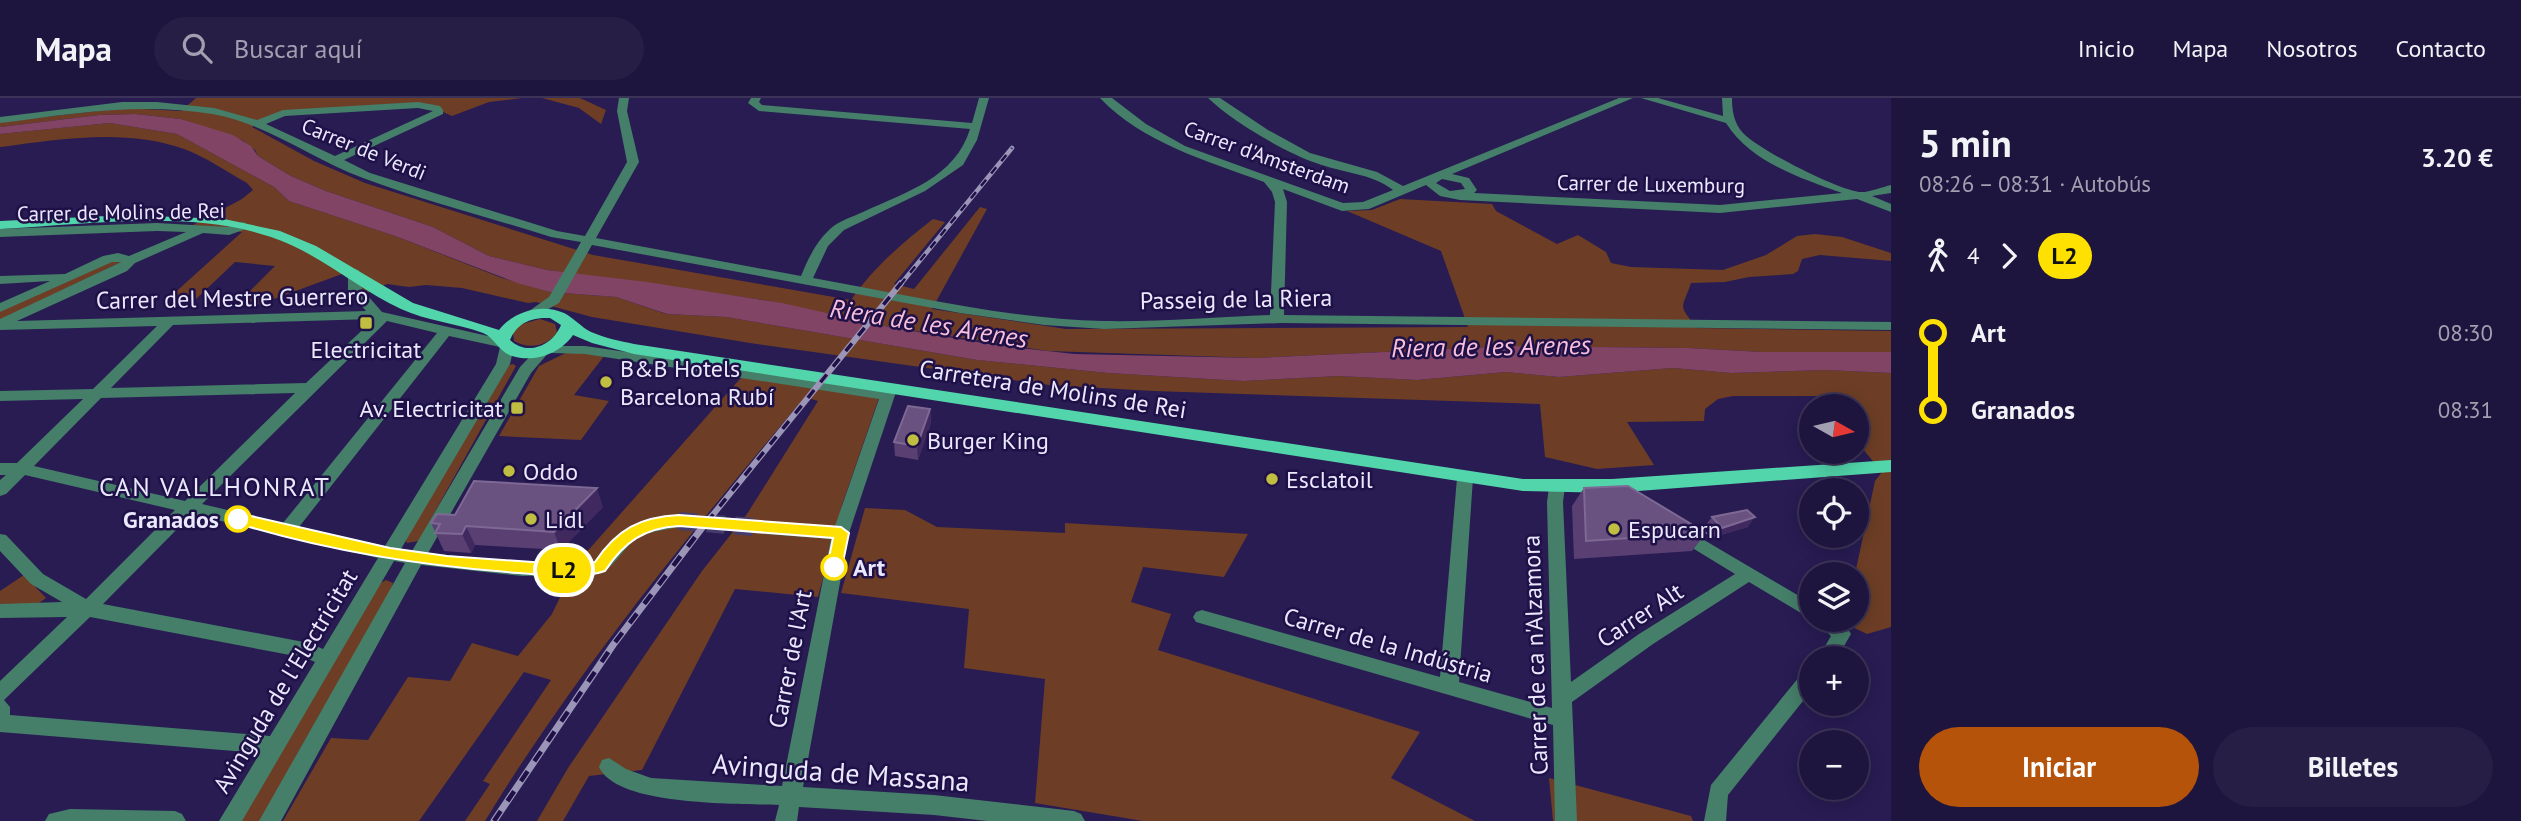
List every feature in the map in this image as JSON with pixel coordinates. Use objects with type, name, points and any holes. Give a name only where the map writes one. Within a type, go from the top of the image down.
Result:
[{"type":"main road","name":"Carretera de Molins de Rei","points":[[0,225],[169,220],[242,226],[302,243],[408,306],[448,326],[488,330],[505,344],[525,353],[587,347],[634,349]]},
{"type":"main road","name":"Carretera de Molins de Rei","points":[[448,326],[545,314],[592,338],[634,349],[889,392],[1465,478],[1558,487],[1612,486],[1883,467]]},
{"type":"main road","points":[[505,344],[507,328],[525,317]]},
{"type":"main road","points":[[550,350],[566,334],[564,322]]},
{"type":"street","points":[[564,322],[553,306],[556,295],[633,162],[622,111],[624,98]]},
{"type":"street","points":[[756,98],[752,103],[759,108],[975,126]]},
{"type":"street","points":[[805,281],[815,257],[829,235],[951,170],[959,163],[969,146],[984,98]]},
{"type":"street","name":"Carrer d'Amsterdam","points":[[1105,98],[1116,109],[1162,139],[1319,200],[1342,207],[1358,208],[1628,98]]},
{"type":"street","points":[[1213,98],[1288,147],[1321,161],[1392,183],[1401,190]]},
{"type":"street","points":[[1646,98],[1729,121],[1744,139],[1761,152],[1790,169],[1820,180],[1835,195]]},
{"type":"street","points":[[1727,98],[1729,121]]},
{"type":"street","name":"Carrer de Verdi","points":[[0,120],[94,107],[140,104],[214,111],[257,124],[366,175],[585,246]]},
{"type":"street","points":[[257,124],[282,113],[429,106],[439,111],[334,161]]},
{"type":"street","points":[[1429,178],[1435,190],[1457,196],[1469,193],[1467,170],[1470,161]]},
{"type":"street","name":"Carrer de Luxemburg","points":[[1372,176],[1454,176],[1470,185],[1513,199]]},
{"type":"street","points":[[1261,179],[1278,191],[1281,202],[1277,319]]},
{"type":"street","points":[[1887,190],[1889,207]]},
{"type":"street","name":"Carrer de Luxemburg","points":[[1457,196],[1708,209],[1887,190]]},
{"type":"street","name":"Carrer de Luxemburg","points":[[1835,195],[1862,195],[1887,190]]},
{"type":"street","name":"Carrer de Luxemburg","points":[[1835,195],[1889,207]]},
{"type":"street","points":[[1862,195],[1889,207]]},
{"type":"street","name":"Carrer d'Amsterdam","points":[[1386,196],[1457,196]]},
{"type":"street","points":[[1281,202],[1292,198],[1319,200]]},
{"type":"street","name":"Carrer de Molins de Rei","points":[[0,233],[157,227],[229,231],[242,226]]},
{"type":"street","points":[[0,325],[122,268],[130,260],[200,230]]},
{"type":"street","name":"Passeig de la Riera","points":[[585,246],[960,309],[1076,324],[1277,319],[1891,326]]},
{"type":"street","points":[[0,307],[108,259],[118,257],[130,260]]},
{"type":"street","points":[[0,693],[88,610],[380,316],[355,290],[354,273]]},
{"type":"street","points":[[0,280],[72,275]]},
{"type":"street","points":[[525,317],[556,295]]},
{"type":"street","name":"Carrer del Mestre Guerrero","points":[[0,325],[380,316],[448,326],[505,344]]},
{"type":"street","points":[[0,490],[168,323]]},
{"type":"street","points":[[286,531],[448,326]]},
{"type":"street","name":"Avinguda de l'Electricitat","points":[[230,821],[503,364],[505,344]]},
{"type":"street","name":"Avinguda de l'Electricitat","points":[[270,821],[356,663],[526,370],[550,350]]},
{"type":"street","name":"Carretera de Molins de Rei","points":[[550,350],[585,350],[889,392]]},
{"type":"street","points":[[0,396],[307,388]]},
{"type":"street","name":"Carrer de l'Art","points":[[786,821],[841,533],[889,392]]},
{"type":"street","points":[[0,469],[22,469],[390,554],[548,570],[600,567],[617,543],[634,530],[657,522],[679,521]]},
{"type":"street","points":[[1449,689],[1465,478]]},
{"type":"street","points":[[1612,486],[1636,505]]},
{"type":"street","name":"Carrer de ca n'Alzamora","points":[[1558,487],[1555,502],[1566,821]]},
{"type":"street","points":[[1669,525],[1799,605]]},
{"type":"street","points":[[753,527],[841,533]]},
{"type":"street","points":[[0,540],[37,579],[88,610]]},
{"type":"street","name":"Carrer Alt","points":[[1560,699],[1646,639],[1748,574]]},
{"type":"street","points":[[0,611],[88,610],[309,651],[327,659]]},
{"type":"street","name":"Carrer de la Indústria","points":[[1202,617],[1561,719]]},
{"type":"street","points":[[1835,646],[1843,634],[1840,632]]},
{"type":"street","points":[[1715,821],[1718,792],[1799,692]]},
{"type":"street","points":[[0,707],[0,720],[275,745]]},
{"type":"street","name":"Avinguda de Massana","points":[[609,767],[619,776],[651,788],[934,805],[1074,821]]},
{"type":"street","points":[[56,821],[176,821]]},
{"type":"shaded area","points":[[196,98],[522,98],[489,102],[452,116],[429,106],[283,113],[252,127],[314,161],[365,183],[593,255],[851,300],[878,267],[910,237],[933,219],[945,222],[894,284],[914,289],[980,207],[987,209],[932,309],[1066,329],[1468,327],[1441,251],[1347,211],[1372,210],[1400,199],[1492,204],[1496,211],[1557,244],[1578,235],[1606,252],[1611,263],[1631,267],[1723,270],[1766,255],[1797,236],[1815,234],[1842,237],[1891,253],[1891,261],[1820,255],[1802,259],[1798,271],[1793,274],[1691,283],[1684,310],[1697,328],[1891,331],[1891,352],[1513,346],[1256,358],[1048,351],[889,327],[763,300],[547,270],[489,256],[433,227],[326,191],[291,176],[258,156],[255,150],[242,140],[181,119],[135,114],[99,115],[0,127],[0,122],[125,108],[181,111]]},
{"type":"shaded area","points":[[542,98],[580,98],[606,110],[601,124],[579,108]]},
{"type":"shaded area","points":[[135,114],[181,119],[233,135],[251,146],[258,156],[291,176],[326,191],[433,227],[489,256],[547,270],[782,303],[889,327],[995,345],[1074,354],[1256,358],[1513,346],[1891,352],[1891,373],[1825,370],[1731,373],[1673,368],[1559,377],[1506,372],[1417,380],[1339,376],[1243,381],[1108,373],[977,360],[726,317],[667,314],[616,297],[550,292],[517,283],[395,236],[289,201],[274,187],[177,134],[110,123],[0,134],[0,127],[99,115]]},
{"type":"shaded area","points":[[110,123],[177,134],[274,187],[289,201],[395,236],[502,278],[550,292],[616,297],[666,314],[726,317],[977,360],[1108,373],[1243,381],[1339,376],[1417,380],[1506,372],[1559,377],[1673,368],[1731,373],[1825,370],[1891,373],[1891,627],[1867,634],[1863,632],[1869,632],[1869,562],[1858,562],[1861,548],[1869,548],[1869,509],[1875,481],[1882,472],[1869,456],[1869,394],[1733,396],[1718,399],[1705,409],[1704,421],[1627,422],[1654,465],[1597,469],[1545,457],[1540,404],[1049,385],[750,343],[592,317],[536,302],[528,303],[462,288],[387,284],[367,293],[342,274],[252,307],[240,301],[275,266],[235,262],[195,300],[169,298],[242,232],[193,225],[242,199],[253,190],[247,183],[192,152],[162,143],[93,137],[0,147],[0,134]]},
{"type":"shaded area","points":[[110,260],[123,261],[0,320],[0,310]]},
{"type":"shaded area","points":[[540,319],[555,324],[557,332],[549,341],[532,346],[514,341],[513,332],[522,324]]},
{"type":"shaded area","points":[[608,351],[574,395],[609,401],[581,440],[499,436],[539,366],[566,353]]},
{"type":"shaded area","points":[[509,365],[516,366],[422,535],[418,541],[407,543],[405,539]]},
{"type":"shaded area","points":[[747,371],[881,392],[842,505],[818,597],[735,589],[642,770],[589,776],[563,821],[537,821],[568,768],[702,571],[747,514],[818,401],[805,397],[678,551],[558,710],[485,821],[465,821],[490,784],[483,781],[551,680],[524,672],[419,821],[283,821],[331,738],[368,740],[408,677],[450,681],[472,643],[518,656],[552,614],[576,564]]},
{"type":"shaded area","points":[[865,508],[905,510],[937,527],[1065,533],[1065,523],[1248,534],[1224,577],[1143,567],[1131,602],[1171,614],[1158,650],[1420,732],[1391,778],[1475,821],[1143,821],[1035,803],[1045,679],[964,668],[969,609],[841,593]]},
{"type":"shaded area","points":[[24,575],[46,598],[35,606],[0,607],[0,591]]},
{"type":"shaded area","points":[[386,580],[393,583],[390,592],[297,754],[264,821],[239,821],[379,584]]},
{"type":"shaded area","points":[[1549,778],[1691,816],[1693,821],[1553,821]]},
{"type":"building","points":[[908,406],[930,409],[917,446],[894,442]]},
{"type":"building","points":[[474,481],[597,488],[554,532],[466,526],[462,534],[435,533],[440,524],[431,523],[437,514],[455,515]]},
{"type":"building","points":[[1628,486],[1706,533],[1586,541],[1584,488]]},
{"type":"building","points":[[1747,510],[1755,517],[1722,528],[1712,517]]},
{"type":"tunnel","points":[[686,522],[679,521],[753,527]]},
{"type":"railway","points":[[900,285],[1012,148]]},
{"type":"railway","points":[[707,522],[901,283]]},
{"type":"railway","points":[[494,821],[613,645],[708,520]]},
{"type":"bus line","name":"L2","points":[[238,519],[390,554],[447,562],[575,571],[600,567],[610,551],[626,535],[657,522],[679,521],[841,533],[834,567]]},
{"type":"place","name":"Electricitat","points":[[366,323]]},
{"type":"place","name":"B&B Hotels Barcelona Rubí","points":[[606,382]]},
{"type":"place","name":"Av. Electricitat","points":[[517,408]]},
{"type":"place","name":"Burger King","points":[[913,440]]},
{"type":"place","name":"Oddo","points":[[509,471]]},
{"type":"place","name":"Esclatoil","points":[[1272,479]]},
{"type":"place","name":"Granados","points":[[238,519]]},
{"type":"place","name":"Lidl","points":[[531,519]]},
{"type":"place","name":"Espucarn","points":[[1614,529]]},
{"type":"place","name":"Art","points":[[834,567]]},
{"type":"district","name":"CAN VALLHONRAT","points":[[215,486]]},
{"type":"water label","name":"Riera de les Arenes","points":[[929,323]]},
{"type":"water label","name":"Riera de les Arenes","points":[[1491,346]]}]
